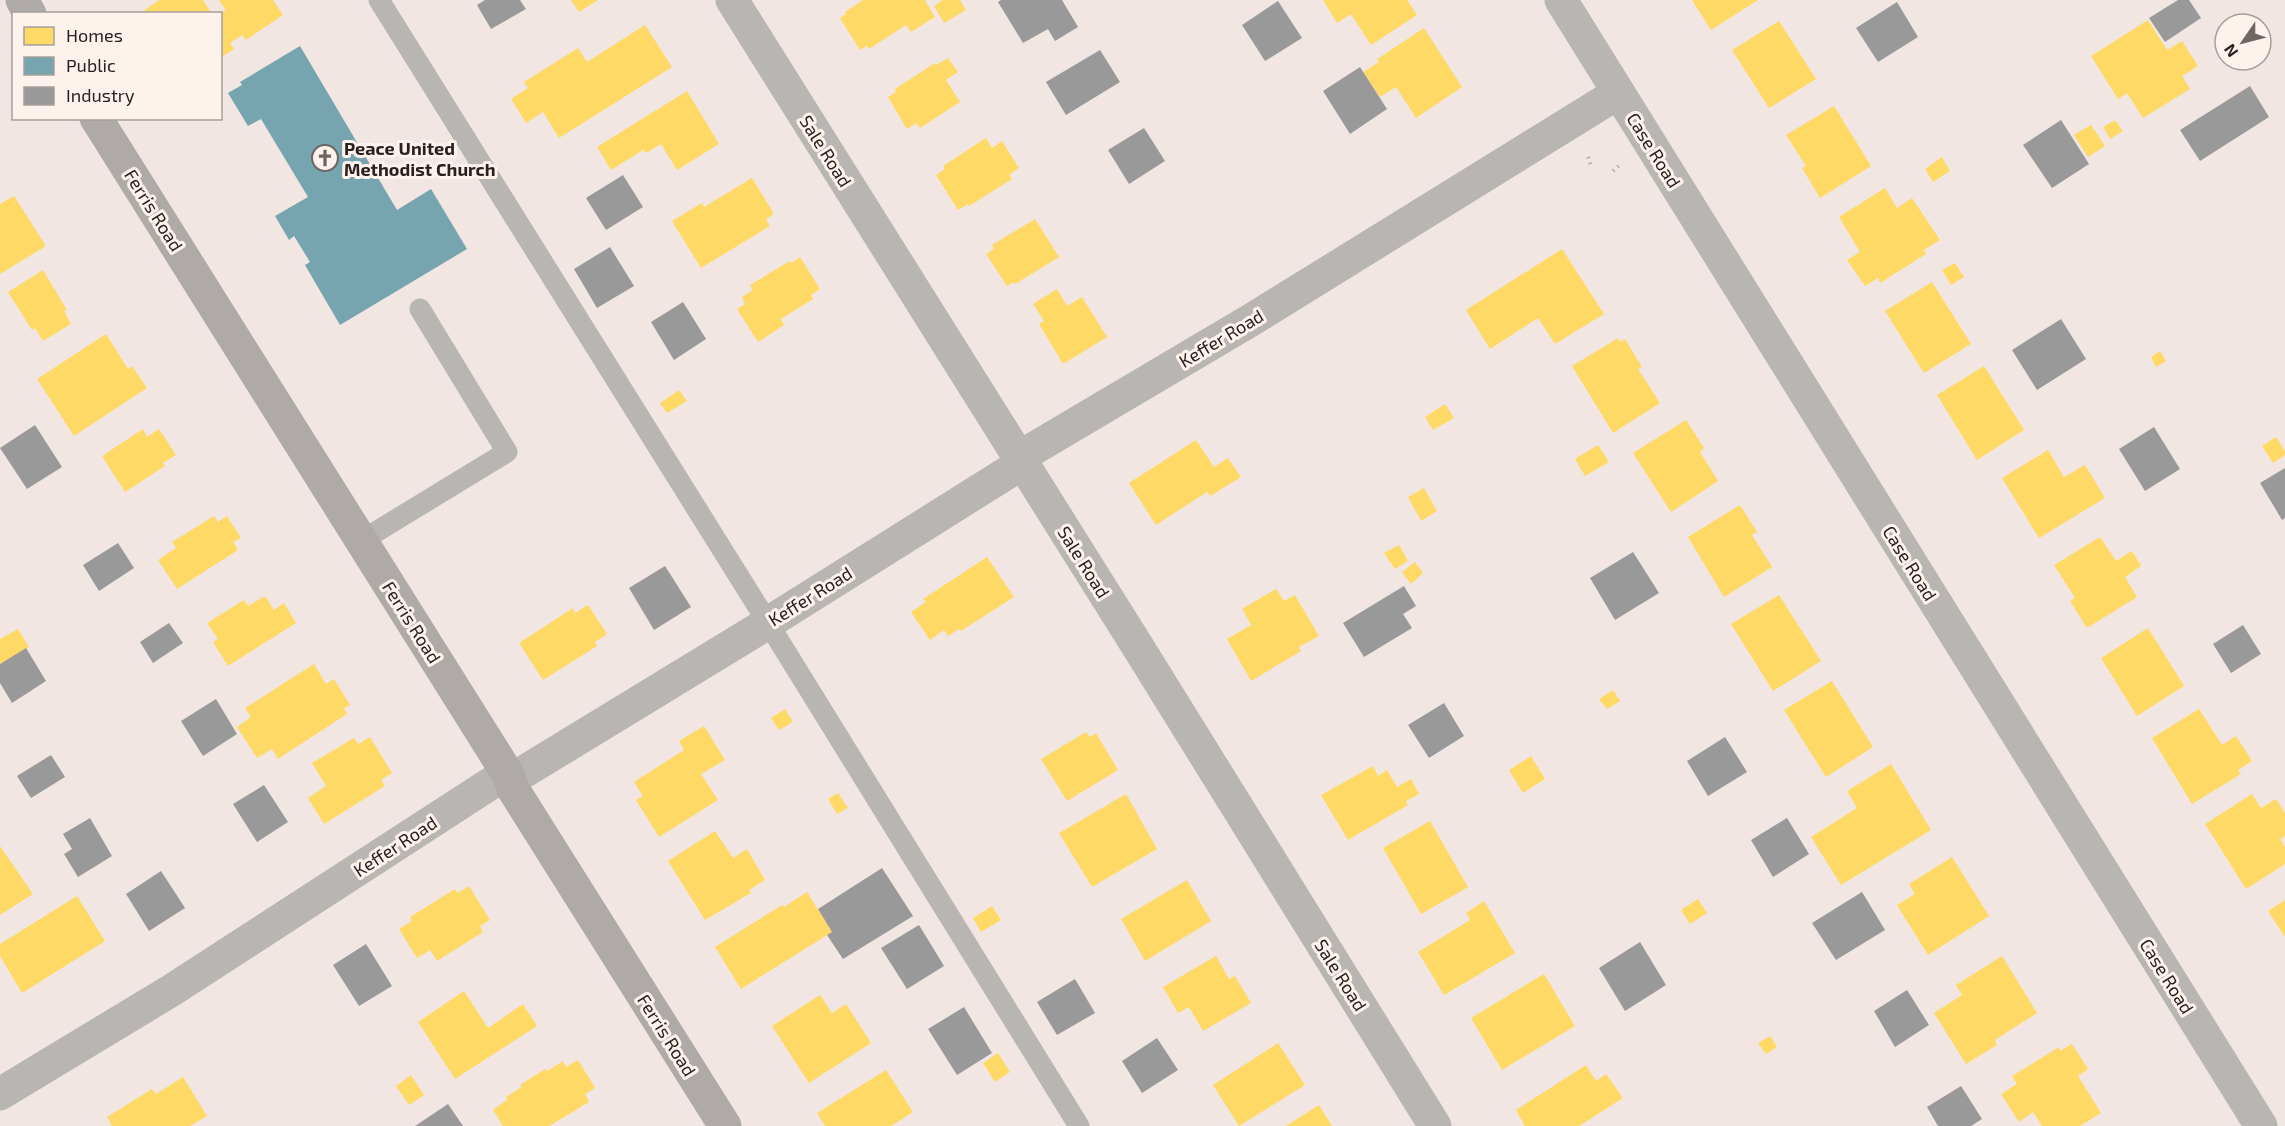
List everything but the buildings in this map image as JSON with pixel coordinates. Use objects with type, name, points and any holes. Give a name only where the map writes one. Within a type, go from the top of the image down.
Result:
[{"type":"main road","name":"Ferris Road","points":[[97,120],[509,776],[513,789],[725,1126]]},
{"type":"street","name":"Sale Road","points":[[732,0],[1435,1126]]},
{"type":"street","name":"Case Road","points":[[1561,0],[2261,1126]]},
{"type":"street","name":"Keffer Road","points":[[0,1094],[172,990],[496,780],[522,773],[768,623],[1010,471],[1028,452],[1251,320],[1618,93]]},
{"type":"lane","points":[[380,0],[1079,1126]]},
{"type":"lane","points":[[361,541],[507,452],[420,309]]},
{"type":"path","points":[[1587,153],[1591,166]]},
{"type":"place","name":"Peace United Methodist Church","points":[[325,158]]}]
